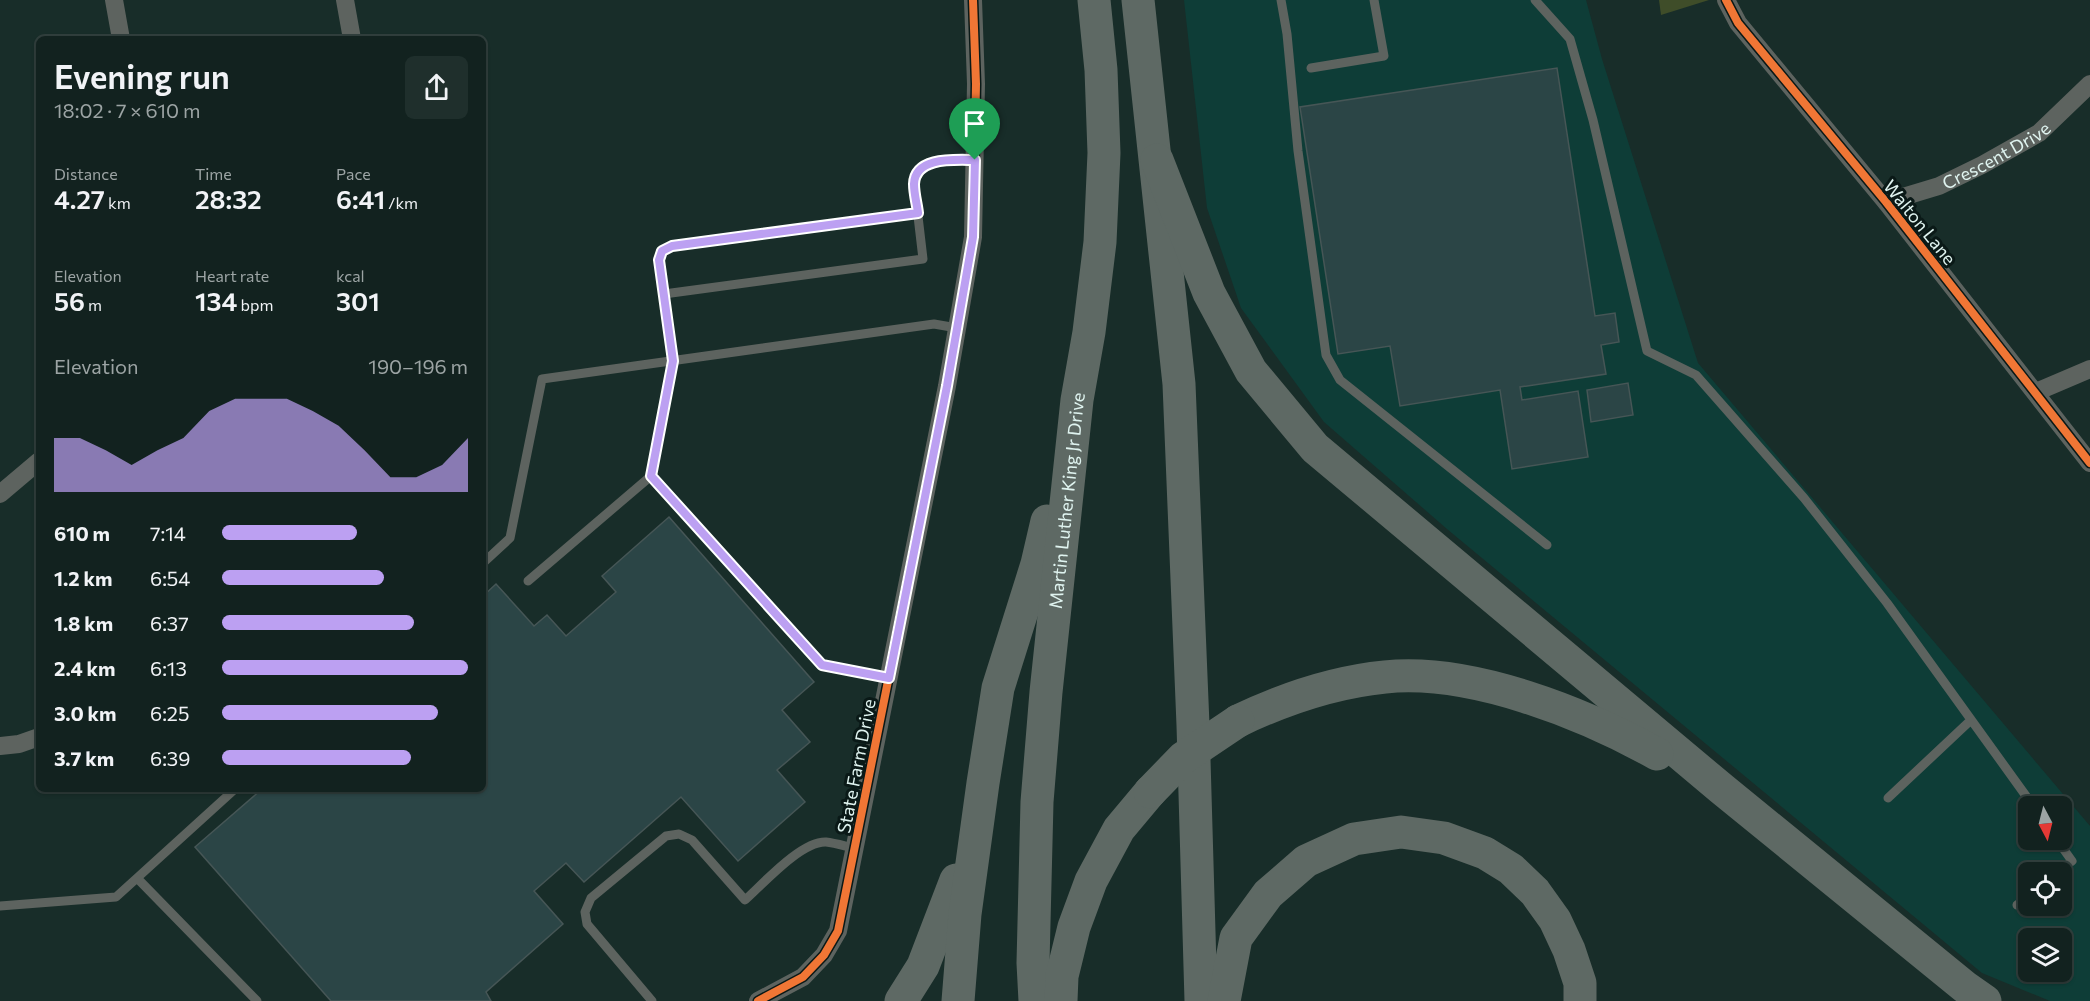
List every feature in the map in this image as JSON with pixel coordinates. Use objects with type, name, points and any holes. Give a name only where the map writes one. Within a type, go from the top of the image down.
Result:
[{"type":"highway","name":"Martin Luther King Jr Drive","points":[[1035,1001],[1033,963],[1037,802],[1077,400],[1089,332],[1100,242],[1104,153],[1101,70],[1094,0]]},
{"type":"highway","points":[[1137,6],[1156,160],[1179,384],[1193,725],[1201,1001]]},
{"type":"highway","points":[[1156,160],[1209,293],[1251,372],[1315,448],[1722,789],[1985,1001]]},
{"type":"highway","points":[[958,1001],[965,914],[982,783],[998,688],[1037,564],[1077,400]]},
{"type":"highway","points":[[1061,1001],[1062,976],[1074,927],[1091,881],[1119,829],[1183,758],[1238,721],[1294,697],[1330,687],[1385,677],[1429,676],[1481,685],[1559,707],[1622,734],[1722,789]]},
{"type":"highway","points":[[901,1001],[923,966],[950,898],[982,783]]},
{"type":"highway","points":[[1224,1001],[1236,938],[1268,894],[1306,861],[1354,838],[1401,832],[1444,838],[1485,853],[1511,869],[1527,884],[1555,920],[1569,950],[1580,983],[1580,1001]]},
{"type":"street","points":[[114,0],[120,36]]},
{"type":"street","points":[[345,0],[351,36]]},
{"type":"street","name":"State Farm Drive","points":[[758,1001],[803,977],[824,955],[838,931],[973,237],[976,84],[973,0]]},
{"type":"street","name":"Walton Lane","points":[[1726,0],[1738,23],[1886,202],[2090,463]]},
{"type":"street","name":"Crescent Drive","points":[[1886,202],[1939,186],[2039,133],[2090,84]]},
{"type":"street","points":[[2036,392],[2090,369]]},
{"type":"street","points":[[0,494],[36,464]]},
{"type":"street","points":[[0,746],[20,744],[36,738]]},
{"type":"lane","points":[[1281,0],[1287,34],[1298,152],[1326,355],[1340,380],[1547,545]]},
{"type":"lane","points":[[1311,68],[1384,56],[1374,0]]},
{"type":"lane","points":[[1535,0],[1570,39],[1593,120],[1647,351],[1696,375],[1811,507],[1887,603],[2026,796]]},
{"type":"lane","points":[[664,294],[923,259],[914,182],[922,168],[937,161],[975,160]]},
{"type":"lane","points":[[528,582],[651,476],[673,361],[659,260],[662,251],[672,246],[918,213]]},
{"type":"lane","points":[[486,560],[510,538],[543,380],[934,324],[957,328]]},
{"type":"lane","points":[[651,476],[822,665],[889,678]]},
{"type":"lane","points":[[1888,798],[1971,720]]},
{"type":"lane","points":[[0,906],[116,897],[232,792]]},
{"type":"lane","points":[[652,1001],[587,924],[585,912],[591,898],[666,836],[679,834],[692,840],[745,900],[796,854],[810,845],[825,842],[854,848]]},
{"type":"lane","points":[[2064,850],[2071,862]]},
{"type":"lane","points":[[137,878],[257,1001]]},
{"type":"shaded area","points":[[1184,0],[1586,0],[1602,59],[1698,363],[2065,796],[2018,796],[2018,850],[2072,850],[2072,805],[2090,826],[2090,1001],[2050,1001],[1982,973],[1447,529],[1324,422],[1241,308],[1207,208]]},
{"type":"green space","points":[[1659,0],[1709,0],[1661,15]]},
{"type":"building","points":[[1557,68],[1595,316],[1615,313],[1619,342],[1601,345],[1606,374],[1520,387],[1522,400],[1578,391],[1588,457],[1512,469],[1500,390],[1400,406],[1390,346],[1338,354],[1300,107]]},
{"type":"building","points":[[1628,383],[1633,415],[1591,422],[1587,390]]},
{"type":"building","points":[[669,517],[814,682],[782,710],[810,742],[777,770],[805,802],[738,861],[681,797],[584,882],[566,863],[534,891],[563,924],[486,992],[491,1001],[331,1001],[195,847],[259,792],[486,792],[486,593],[496,584],[534,626],[547,615],[566,636],[616,592],[602,576]]},
{"type":"cycle path","points":[[758,1001],[803,977],[824,955],[838,931],[947,386],[973,237],[976,84],[973,0]]},
{"type":"cycle path","points":[[1726,0],[1738,23],[1886,202],[2090,463]]},
{"type":"route","points":[[975,160],[973,237],[947,386],[889,678],[822,665],[651,476],[673,361],[659,260],[662,251],[672,246],[918,213],[914,182],[922,168],[937,161],[975,160]]}]
